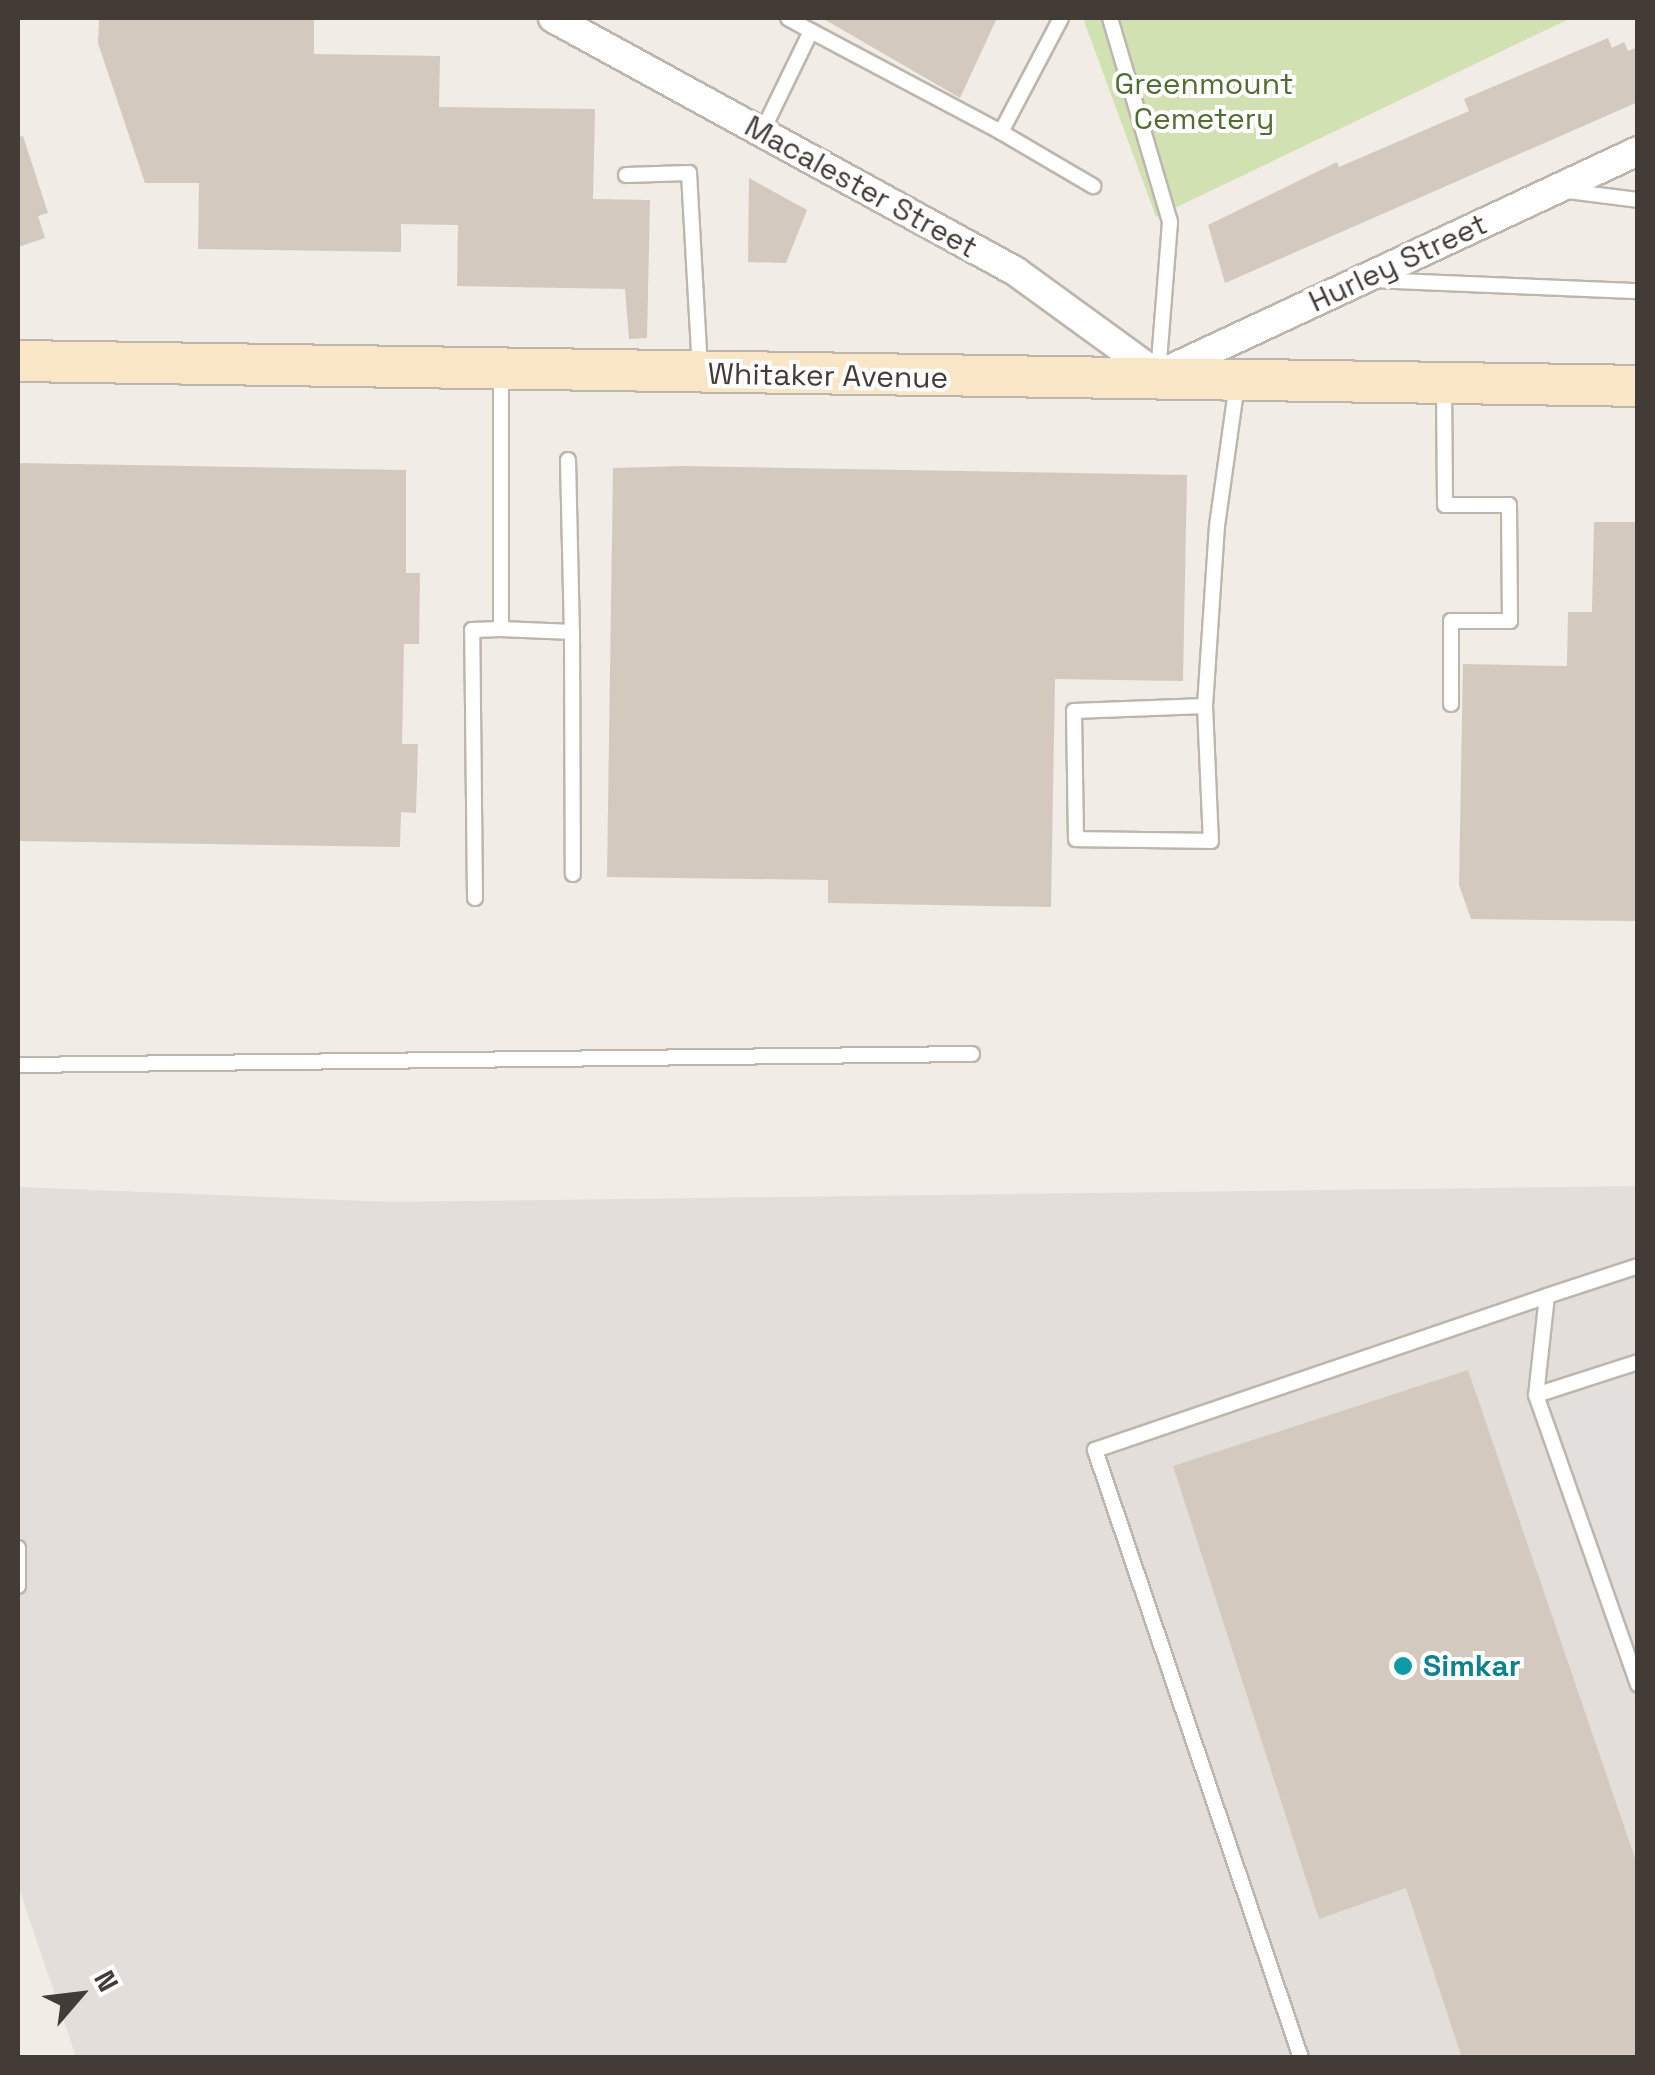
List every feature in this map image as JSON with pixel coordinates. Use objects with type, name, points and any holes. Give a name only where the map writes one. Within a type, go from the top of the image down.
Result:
[{"type":"main road","name":"Whitaker Avenue","points":[[18,361],[1638,386]]},
{"type":"street","name":"Macalester Street","points":[[553,18],[1015,271],[1158,376]]},
{"type":"street","name":"Hurley Street","points":[[1158,376],[1638,151]]},
{"type":"lane","points":[[788,18],[1001,132],[1092,186]]},
{"type":"lane","points":[[1001,132],[1061,18]]},
{"type":"lane","points":[[1110,18],[1150,138],[1170,222],[1158,376]]},
{"type":"lane","points":[[762,132],[811,31]]},
{"type":"lane","points":[[626,175],[689,173],[701,374]]},
{"type":"lane","points":[[1556,189],[1638,200]]},
{"type":"lane","points":[[1363,280],[1638,290]]},
{"type":"lane","points":[[502,370],[502,629]]},
{"type":"lane","points":[[1204,706],[1074,711],[1076,839],[1211,841],[1204,706],[1216,526],[1238,377]]},
{"type":"lane","points":[[1444,382],[1445,505],[1509,505],[1510,621],[1451,621],[1451,704]]},
{"type":"lane","points":[[568,460],[573,874]]},
{"type":"lane","points":[[476,898],[472,630],[572,632]]},
{"type":"lane","points":[[18,1065],[972,1054]]},
{"type":"lane","points":[[1301,2058],[1095,1450],[1638,1266]]},
{"type":"lane","points":[[1546,1296],[1536,1395],[1638,1685]]},
{"type":"lane","points":[[1536,1395],[1638,1362]]},
{"type":"lane","points":[[18,1548],[18,1586]]},
{"type":"shaded area","points":[[1637,1186],[1637,2057],[76,2057],[18,1885],[18,1187],[391,1202]]},
{"type":"shaded area","points":[[1637,1355],[1637,1717],[1528,1391]]},
{"type":"green space","name":"Greenmount Cemetery","points":[[1083,18],[1571,18],[1156,217]]},
{"type":"building","points":[[99,18],[314,18],[314,54],[440,56],[439,107],[595,109],[593,199],[650,200],[647,338],[629,339],[625,289],[457,286],[458,225],[401,224],[401,252],[198,249],[199,183],[145,183],[98,43]]},
{"type":"building","points":[[822,18],[997,18],[960,98]]},
{"type":"building","points":[[1608,38],[1612,48],[1624,42],[1628,51],[1638,47],[1638,102],[1225,283],[1208,225],[1337,162],[1339,167],[1469,111],[1464,99]]},
{"type":"building","points":[[23,136],[48,213],[38,216],[45,238],[18,247],[18,137]]},
{"type":"building","points":[[749,178],[807,210],[786,263],[748,262]]},
{"type":"building","points":[[18,463],[406,470],[406,573],[420,573],[419,644],[404,644],[402,744],[418,744],[416,813],[401,812],[400,847],[18,841]]},
{"type":"building","points":[[613,468],[1187,475],[1183,681],[1055,679],[1051,907],[828,903],[828,880],[607,877]]},
{"type":"building","points":[[1594,522],[1638,522],[1638,921],[1471,919],[1459,885],[1463,664],[1567,666],[1568,612],[1592,612]]},
{"type":"building","name":"Simkar","points":[[1468,1370],[1638,1867],[1638,2058],[1462,2058],[1406,1888],[1319,1919],[1173,1466]]},
{"type":"place","name":"Simkar","points":[[1403,1666]]}]
